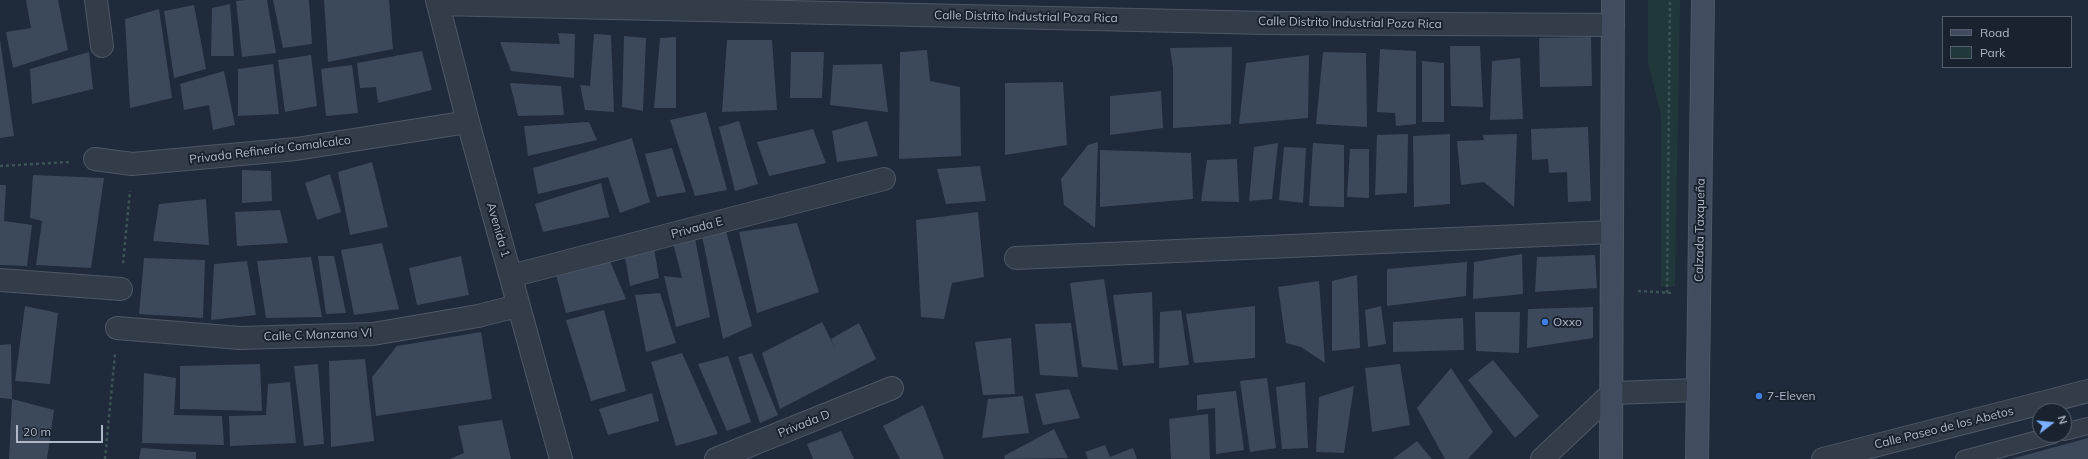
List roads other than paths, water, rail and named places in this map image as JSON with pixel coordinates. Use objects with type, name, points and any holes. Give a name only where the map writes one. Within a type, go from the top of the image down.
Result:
[{"type":"main road","points":[[1612,459],[1613,0]]},
{"type":"main road","name":"Calzada Taxqueña","points":[[1696,459],[1703,0]]},
{"type":"street","points":[[100,1],[102,46]]},
{"type":"street","name":"Calle Distrito Industrial Poza Rica","points":[[438,2],[1268,22],[1613,25]]},
{"type":"street","name":"Avenida 1","points":[[438,2],[468,122],[511,276],[517,306],[561,459]]},
{"type":"street","name":"Privada Refinería Comalcalco","points":[[95,159],[132,164],[288,150],[468,122]]},
{"type":"street","name":"Privada E","points":[[511,276],[884,179]]},
{"type":"street","points":[[1016,258],[1612,232]]},
{"type":"street","points":[[0,280],[121,289]]},
{"type":"street","name":"Calle C Manzana VI","points":[[117,328],[240,338],[373,334],[478,316],[517,306]]},
{"type":"street","name":"Privada D","points":[[716,459],[892,388]]},
{"type":"street","points":[[1542,459],[1612,393],[1698,390]]},
{"type":"street","name":"Calle Paseo de los Abetos","points":[[1823,459],[2088,391]]},
{"type":"lane","points":[[2072,430],[2088,426]]},
{"type":"lane","points":[[1964,459],[2032,441]]},
{"type":"place","name":"Oxxo","points":[[1545,322]]},
{"type":"place","name":"7-Eleven","points":[[1759,396]]}]
